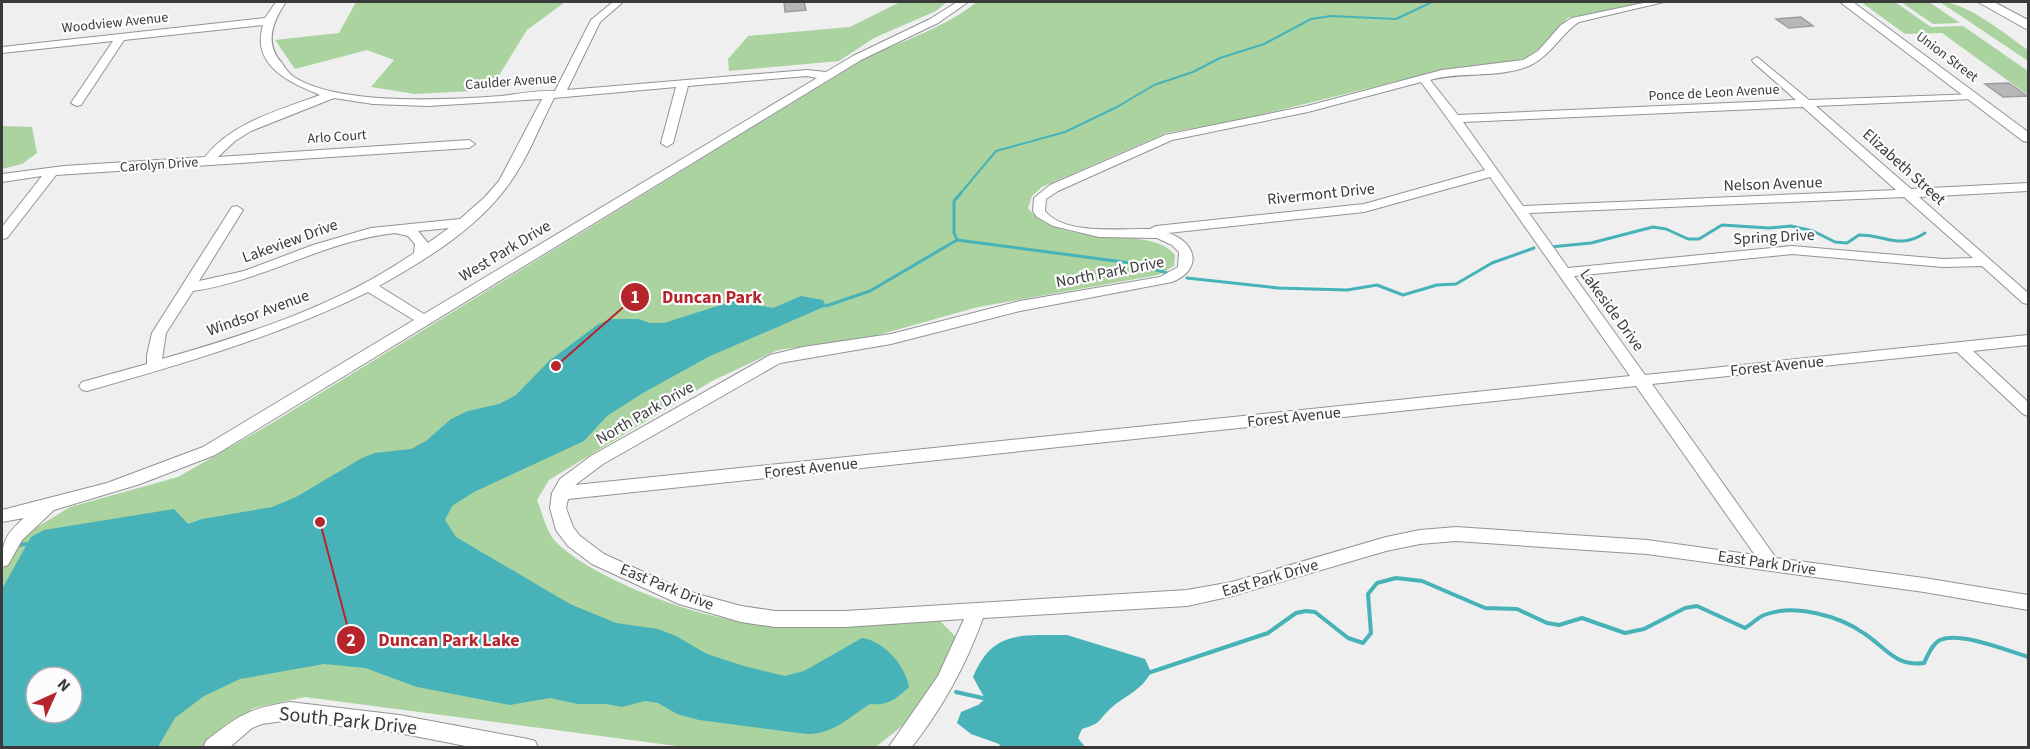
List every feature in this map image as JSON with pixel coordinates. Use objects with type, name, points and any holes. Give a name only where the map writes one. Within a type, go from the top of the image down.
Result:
[{"type":"highway","points":[[1985,2],[2028,26]]},
{"type":"main road","name":"Union Street","points":[[1846,2],[2028,138]]},
{"type":"street","points":[[268,21],[281,2]]},
{"type":"street","name":"Windsor Avenue","points":[[87,386],[245,338],[370,287],[420,257],[483,207],[505,182],[596,20],[618,2]]},
{"type":"street","name":"West Park Drive","points":[[52,504],[178,464],[209,451],[828,76],[870,51],[934,21],[963,2]]},
{"type":"street","name":"North Park Drive","points":[[560,493],[570,478],[619,446],[775,359],[803,352],[891,339],[992,312],[1162,281],[1176,276],[1186,263],[1185,251],[1174,240],[1151,231],[1115,234],[1093,232],[1047,219],[1040,214],[1038,205],[1040,198],[1054,188],[1159,140],[1308,109],[1453,71],[1501,68],[1526,63],[1542,53],[1565,27],[1576,20],[1659,2]]},
{"type":"street","name":"Woodview Avenue","points":[[2,50],[268,21]]},
{"type":"street","name":"Caulder Avenue","points":[[268,21],[266,47],[276,67],[299,82],[333,94],[372,101],[408,103],[555,94],[807,73],[828,76]]},
{"type":"street","points":[[77,103],[121,37]]},
{"type":"street","name":"Elizabeth Street","points":[[1757,60],[2028,300]]},
{"type":"street","name":"Lakeside Drive","points":[[1423,78],[1455,119],[1772,564]]},
{"type":"street","points":[[667,143],[683,83]]},
{"type":"street","name":"Carolyn Drive","points":[[2,178],[52,171],[208,161],[224,142],[243,131],[333,94]]},
{"type":"street","name":"Ponce de Leon Avenue","points":[[1455,119],[1973,96]]},
{"type":"street","name":"Arlo Court","points":[[208,161],[469,144]]},
{"type":"street","points":[[2,235],[52,171]]},
{"type":"street","name":"Rivermont Drive","points":[[1151,231],[1364,208],[1401,200],[1492,172]]},
{"type":"street","name":"Nelson Avenue","points":[[1518,210],[2028,187]]},
{"type":"street","points":[[155,366],[154,355],[159,333],[237,210]]},
{"type":"street","name":"Lakeview Drive","points":[[190,287],[256,271],[336,240],[403,229],[464,223]]},
{"type":"street","points":[[403,229],[420,238],[422,244],[420,257]]},
{"type":"street","name":"Spring Drive","points":[[1563,273],[1786,250],[1820,251],[1943,263],[1987,262]]},
{"type":"street","points":[[370,287],[425,321]]},
{"type":"street","name":"Forest Avenue","points":[[560,493],[2028,340]]},
{"type":"street","points":[[1960,347],[2028,410]]},
{"type":"street","name":"East Park Drive","points":[[560,493],[560,518],[570,536],[585,551],[679,596],[708,606],[741,614],[810,620],[1203,596],[1386,544],[1437,534],[1474,534],[1606,543],[1924,585],[2028,603]]},
{"type":"street","points":[[2,516],[52,504]]},
{"type":"street","points":[[2,558],[16,535],[52,504]]},
{"type":"street","points":[[898,747],[940,690],[963,649],[977,609]]},
{"type":"street","name":"South Park Drive","points":[[213,747],[245,722],[268,713],[290,711],[399,724],[528,747]]},
{"type":"green space","points":[[356,2],[565,2],[527,30],[490,90],[415,94],[371,87],[394,60],[367,50],[295,69],[275,40],[339,33]]},
{"type":"green space","points":[[900,2],[947,2],[936,11],[874,38],[839,61],[729,71],[728,59],[748,36],[850,27]]},
{"type":"green space","points":[[977,2],[1645,2],[1568,18],[1539,49],[1525,58],[1502,64],[1438,71],[1244,119],[1166,133],[1042,187],[1032,196],[1028,208],[1043,221],[1083,234],[1146,240],[1163,246],[1175,255],[1174,266],[1158,275],[978,307],[871,337],[778,350],[712,381],[549,480],[537,500],[555,541],[589,567],[660,600],[707,615],[776,625],[843,627],[940,621],[955,636],[952,660],[912,718],[877,746],[870,748],[684,747],[305,697],[254,708],[210,738],[202,747],[2,748],[2,571],[21,537],[70,507],[178,477],[267,426],[869,56],[952,19]]},
{"type":"green space","points":[[1861,2],[1895,2],[1931,27],[1963,26],[2028,71],[2028,95],[1942,33],[1905,34]]},
{"type":"green space","points":[[1901,2],[1929,2],[1960,23],[1933,24]]},
{"type":"green space","points":[[1940,2],[1962,7],[1985,20],[2028,50],[2028,61]]},
{"type":"green space","points":[[2,126],[32,127],[37,153],[22,164],[2,169]]},
{"type":"water","points":[[801,296],[823,300],[826,306],[708,357],[643,393],[607,416],[584,441],[474,492],[452,506],[445,520],[456,537],[570,604],[616,623],[658,629],[676,636],[707,654],[744,666],[785,676],[804,671],[862,638],[870,640],[892,655],[907,679],[909,687],[891,701],[870,704],[833,728],[816,734],[806,734],[699,720],[677,714],[658,703],[645,701],[622,707],[606,704],[578,704],[550,698],[510,705],[417,687],[365,668],[324,664],[240,679],[204,696],[175,718],[158,747],[2,747],[2,589],[31,537],[44,530],[174,509],[188,524],[202,519],[272,507],[296,497],[362,458],[375,453],[411,449],[426,441],[451,419],[468,411],[499,404],[516,395],[549,361],[597,325],[610,319],[639,319],[650,323],[664,323],[733,301],[773,308]]},
{"type":"water","points":[[1067,635],[1145,659],[1151,672],[1142,684],[1114,705],[1098,722],[1082,729],[1078,738],[1085,747],[1001,747],[999,744],[971,734],[957,723],[961,712],[978,705],[985,699],[973,677],[990,650],[1010,638]]},
{"type":"building","points":[[784,2],[804,2],[806,10],[785,12]]},
{"type":"building","points":[[1801,17],[1813,26],[1789,28],[1776,19]]},
{"type":"building","points":[[2009,83],[2027,96],[2003,97],[1985,84]]},
{"type":"waterway","points":[[960,194],[996,151],[1065,132],[1117,107],[1154,85],[1193,72],[1220,58],[1264,44],[1311,19],[1331,16],[1396,19],[1432,2]]},
{"type":"waterway","points":[[957,240],[954,233],[954,201],[961,193]]},
{"type":"waterway","points":[[1550,247],[1591,243],[1653,227],[1666,229],[1688,239],[1699,239],[1722,225],[1769,228],[1791,226],[1813,231],[1835,242],[1847,243],[1859,235],[1900,241],[1916,238],[1925,233]]},
{"type":"waterway","points":[[826,306],[870,291],[957,240]]},
{"type":"waterway","points":[[957,240],[1131,263],[1171,274]]},
{"type":"waterway","points":[[1187,278],[1278,288],[1347,290],[1377,285],[1403,295],[1437,285],[1456,284],[1492,263],[1534,248]]},
{"type":"waterway","points":[[17,545],[27,544]]},
{"type":"waterway","points":[[1148,673],[1268,633],[1296,613],[1306,611],[1315,612],[1348,638],[1363,643],[1371,633],[1368,594],[1377,583],[1396,578],[1422,581],[1485,608],[1517,609],[1547,623],[1559,625],[1582,618],[1625,633],[1644,629],[1685,608],[1697,606],[1745,628],[1764,615],[1789,610],[1816,613],[1843,622],[1906,662],[1924,663],[1935,644],[1949,638],[1984,643],[2028,657]]},
{"type":"waterway","points":[[956,692],[987,699]]},
{"type":"place","name":"Duncan Park","points":[[556,366]]},
{"type":"place","name":"Duncan Park Lake","points":[[320,522]]}]
